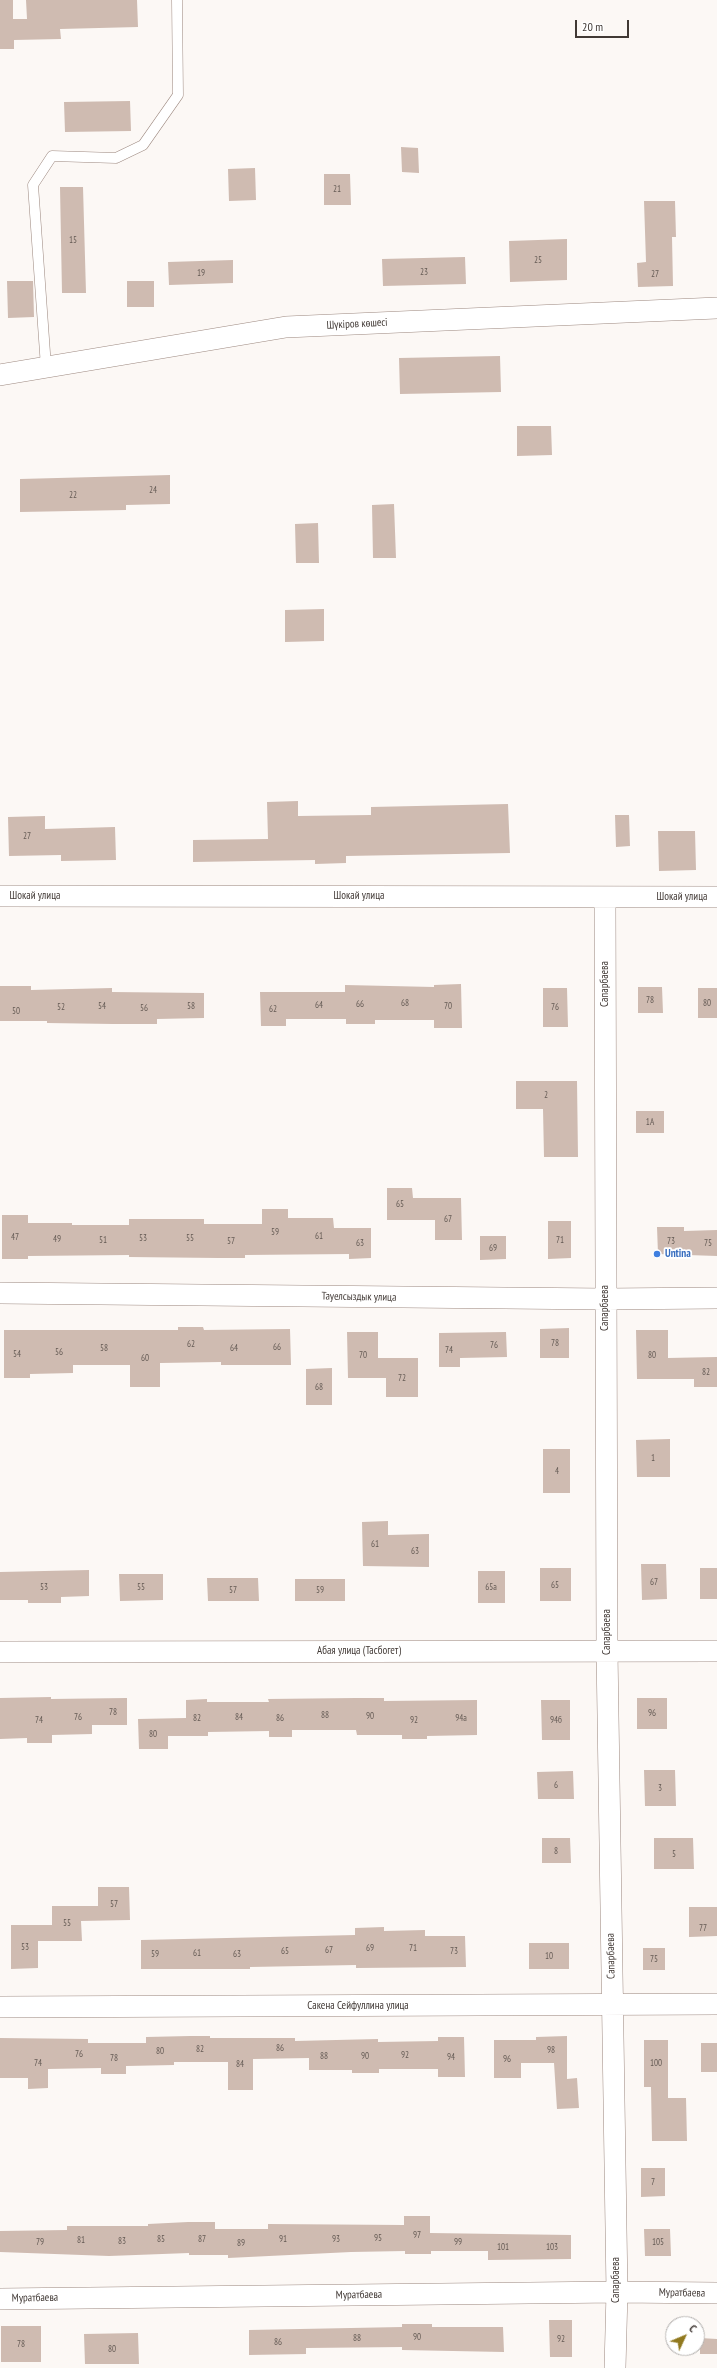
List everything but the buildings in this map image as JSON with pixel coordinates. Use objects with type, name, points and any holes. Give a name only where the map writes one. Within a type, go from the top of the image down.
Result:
[{"type":"street","name":"Шүкіров көшесі","points":[[0,374],[286,327],[717,308]]},
{"type":"street","name":"Шокай улица","points":[[0,896],[717,897]]},
{"type":"street","name":"Сапарбаева","points":[[605,896],[607,1651],[617,2292],[615,2368]]},
{"type":"street","name":"Тауелсыздык улица","points":[[0,1293],[605,1299],[717,1298]]},
{"type":"street","name":"Абая улица (Тасбогет)","points":[[0,1652],[717,1651]]},
{"type":"street","name":"Сакена Сейфуллина улица","points":[[0,2007],[717,2004]]},
{"type":"street","name":"Муратбаева","points":[[0,2299],[617,2292],[717,2293]]},
{"type":"lane","points":[[46,367],[33,185],[52,156],[116,158],[143,145],[178,95],[177,0]]},
{"type":"place","name":"Untina","points":[[657,1254]]}]
